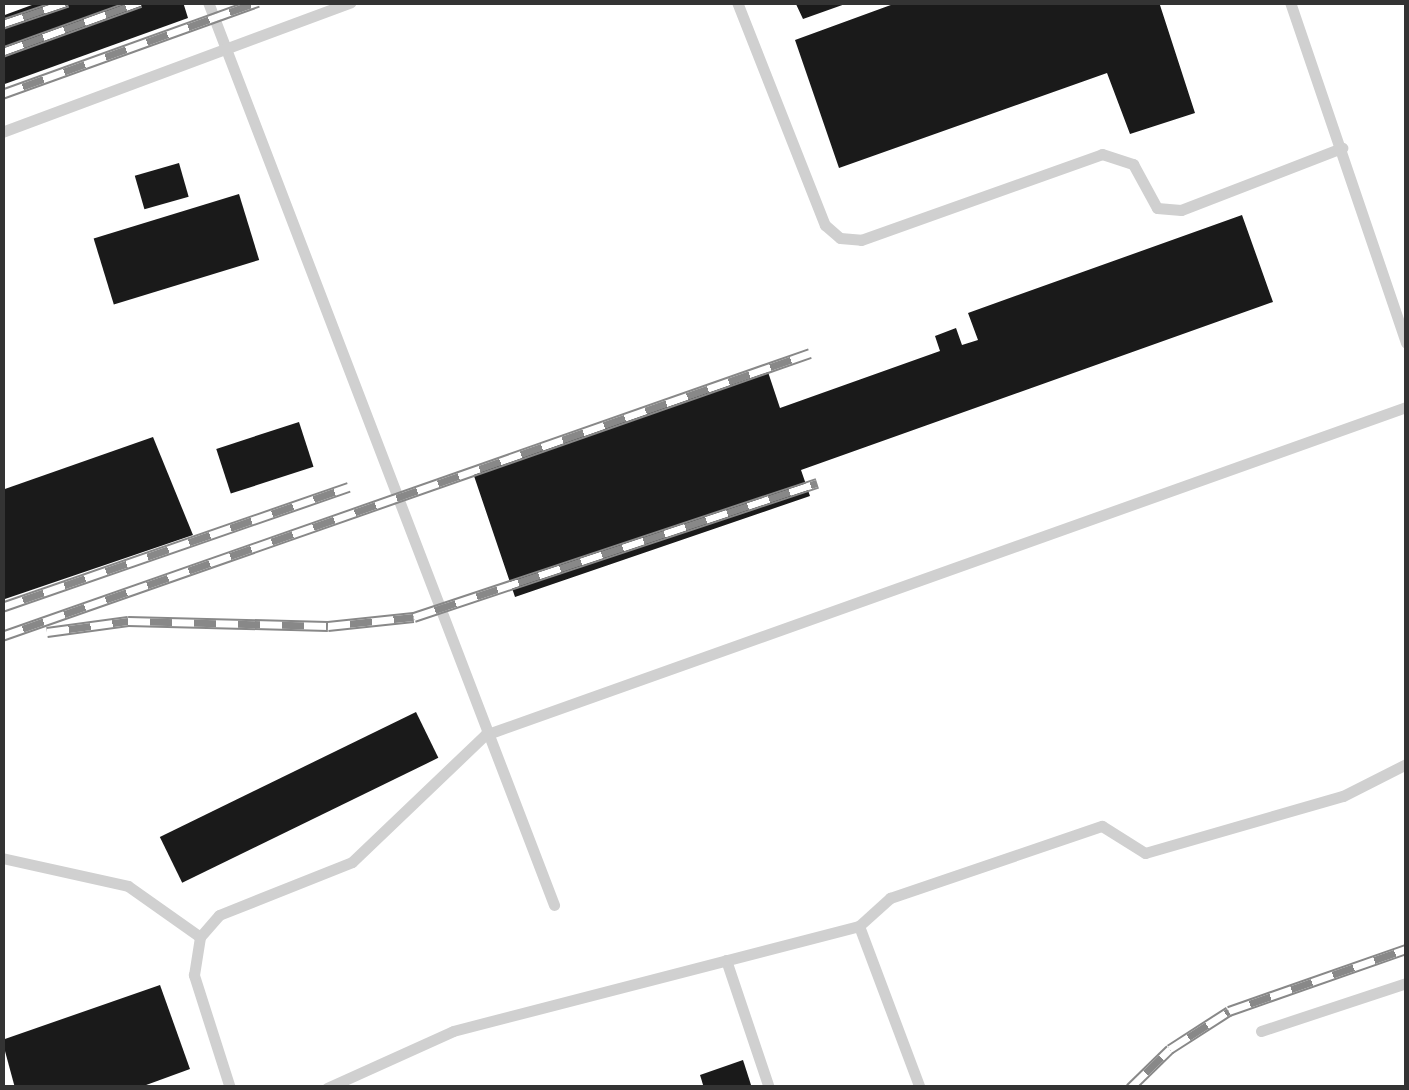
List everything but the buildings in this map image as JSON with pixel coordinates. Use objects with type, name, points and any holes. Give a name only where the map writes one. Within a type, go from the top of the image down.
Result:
[{"type":"lane","points":[[208,2],[401,494],[485,735],[554,905]]},
{"type":"lane","points":[[2,132],[350,2]]},
{"type":"lane","points":[[737,2],[824,225],[840,238],[861,240],[1102,154],[1133,164],[1157,208],[1181,210],[1342,148]]},
{"type":"lane","points":[[1290,2],[1406,342]]},
{"type":"lane","points":[[230,1088],[194,976],[200,937],[219,916],[352,862],[485,735],[1406,407]]},
{"type":"lane","points":[[327,1088],[453,1031],[859,926],[890,898],[1102,826],[1145,853],[1343,796],[1406,764]]},
{"type":"lane","points":[[2,858],[128,886],[200,937]]},
{"type":"lane","points":[[859,926],[920,1088]]},
{"type":"lane","points":[[726,960],[769,1088]]},
{"type":"lane","points":[[1260,1031],[1406,984]]},
{"type":"railway","points":[[2,24],[67,2]]},
{"type":"railway","points":[[2,52],[140,2]]},
{"type":"railway","points":[[2,94],[258,2]]},
{"type":"railway","points":[[2,636],[810,353]]},
{"type":"railway","points":[[47,632],[128,621],[328,626],[414,617],[817,483]]},
{"type":"railway","points":[[2,607],[349,487]]},
{"type":"railway","points":[[1130,1088],[1170,1049],[1229,1011],[1406,949]]}]
